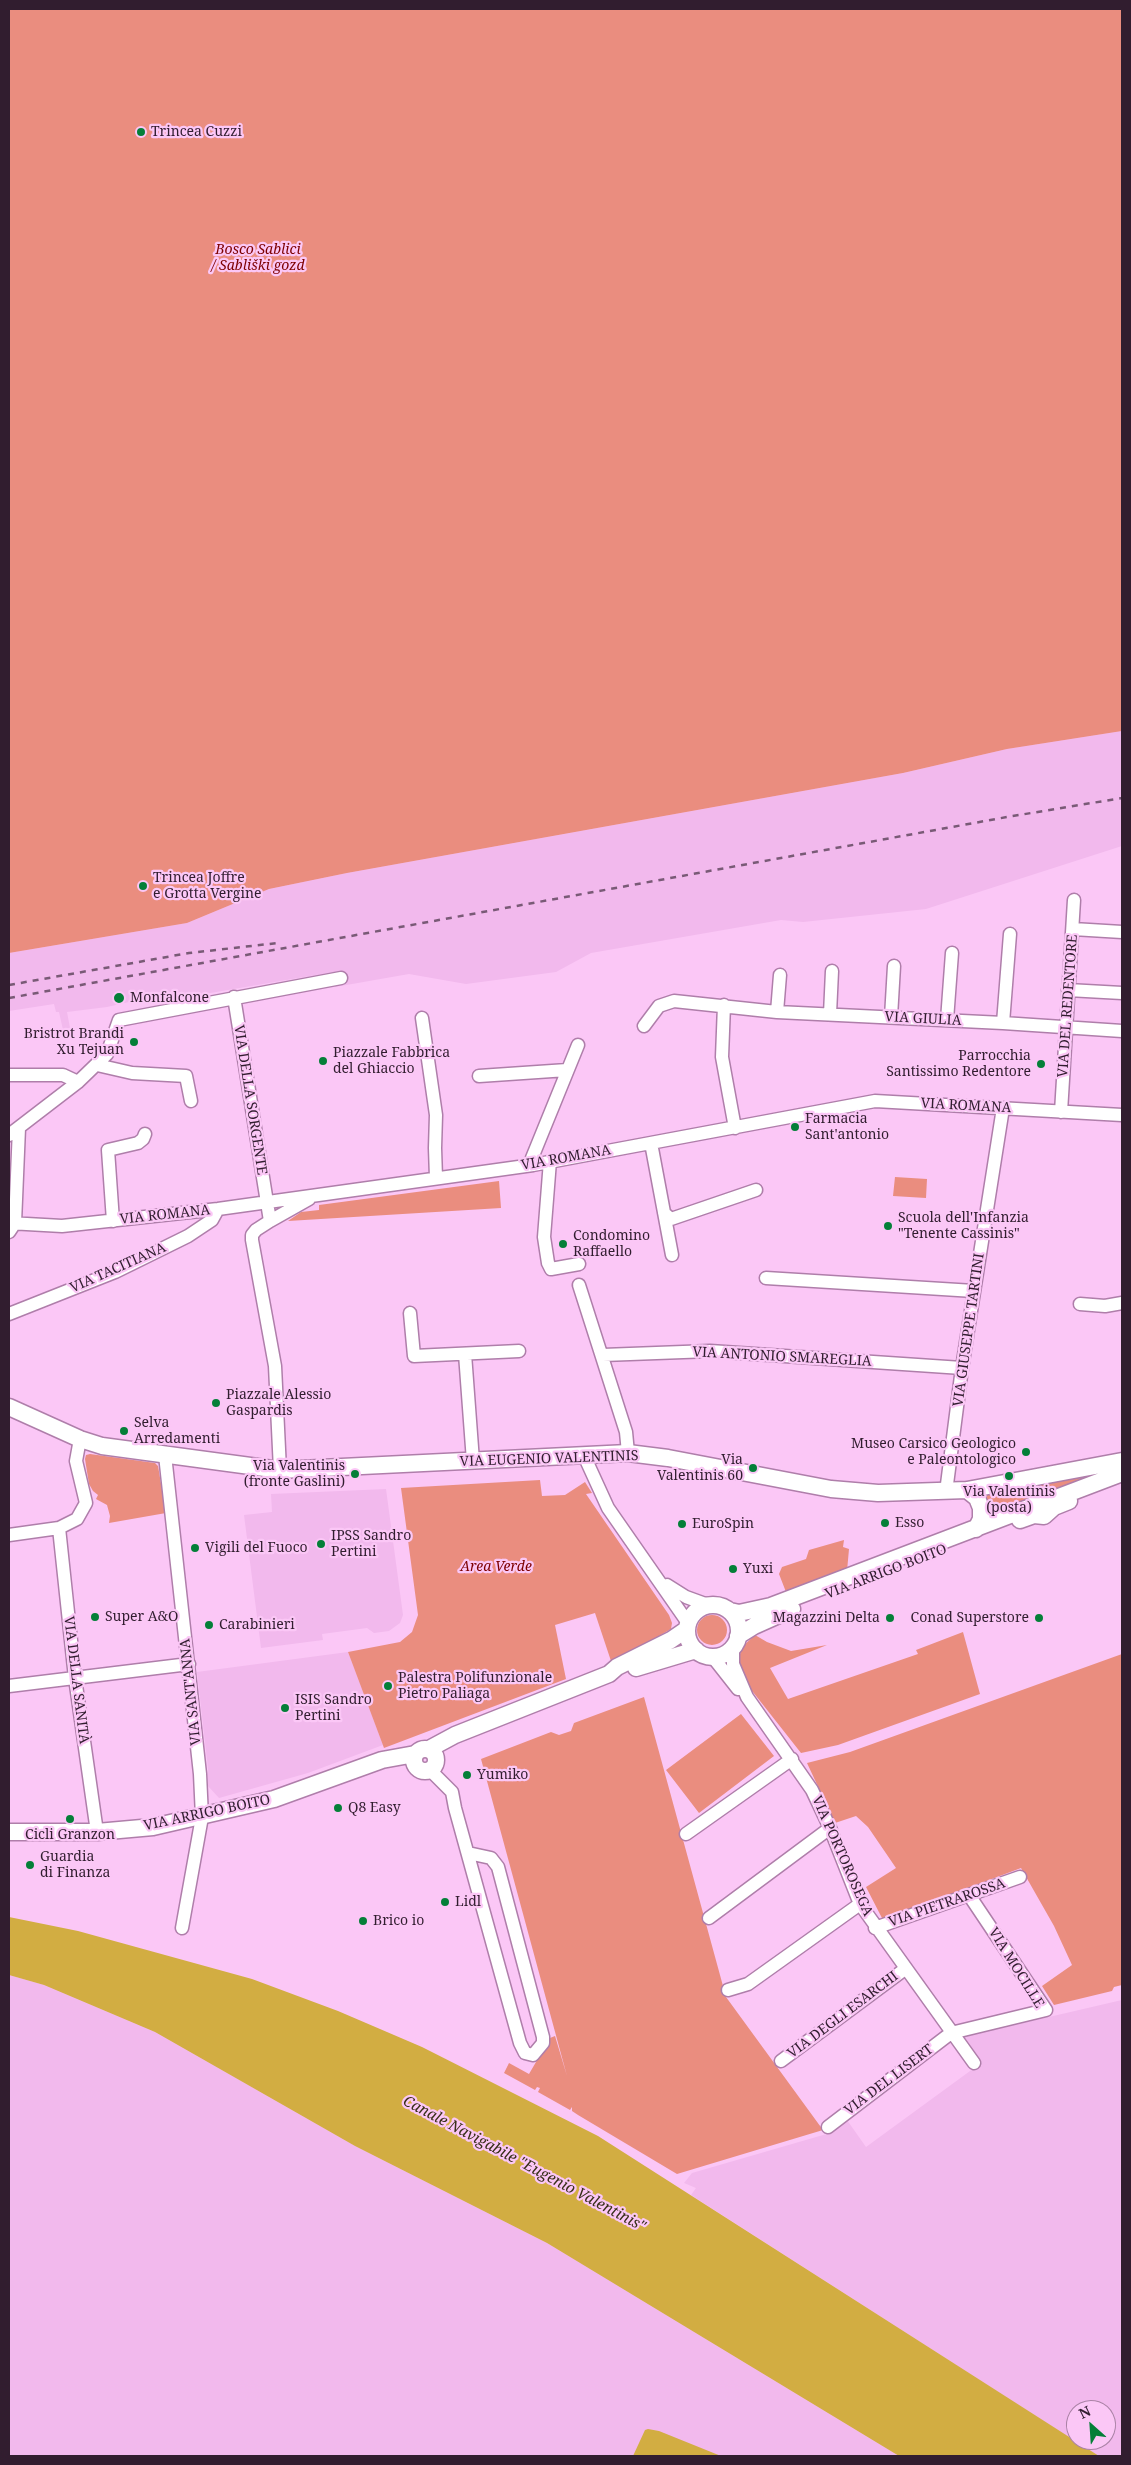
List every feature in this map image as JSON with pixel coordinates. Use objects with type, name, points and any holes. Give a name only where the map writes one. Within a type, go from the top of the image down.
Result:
[{"type":"main road","name":"VIA EUGENIO VALENTINIS","points":[[9,1407],[80,1439],[102,1446],[280,1470],[628,1453],[668,1458],[831,1489],[878,1493],[967,1490],[1122,1461]]},
{"type":"main road","name":"VIA ARRIGO BOITO","points":[[712,1656],[724,1654],[754,1626],[1122,1473]]},
{"type":"main road","points":[[1025,1480],[1034,1490],[1040,1506]]},
{"type":"main road","name":"VIA ARRIGO BOITO","points":[[609,1674],[617,1667],[671,1640],[687,1626],[693,1614],[708,1605],[720,1606],[730,1612],[739,1613],[771,1606],[1040,1506],[1122,1482]]},
{"type":"main road","points":[[967,1490],[977,1498],[981,1508],[981,1519],[976,1529]]},
{"type":"main road","points":[[730,1612],[738,1625],[736,1641]]},
{"type":"main road","points":[[687,1626],[690,1643],[696,1650],[712,1656]]},
{"type":"main road","name":"VIA ARRIGO BOITO","points":[[9,1832],[97,1832],[153,1827],[274,1799],[376,1762],[427,1759],[455,1735],[505,1714],[609,1674],[619,1673],[696,1650]]},
{"type":"street","name":"VIA DEL REDENTORE","points":[[1061,1112],[1074,900]]},
{"type":"street","points":[[1073,930],[1122,932]]},
{"type":"street","points":[[1003,1023],[1010,934]]},
{"type":"street","points":[[947,1020],[952,953]]},
{"type":"street","points":[[891,1018],[894,966]]},
{"type":"street","points":[[830,1014],[832,971]]},
{"type":"street","points":[[777,1012],[780,975]]},
{"type":"street","points":[[11,1226],[14,1131],[78,1082],[108,1054],[119,1020],[341,978]]},
{"type":"street","points":[[1068,990],[1122,993]]},
{"type":"street","name":"VIA DELLA SORGENTE","points":[[234,997],[270,1221]]},
{"type":"street","name":"VIA GIULIA","points":[[644,1026],[651,1014],[665,1002],[674,1001],[777,1012],[1122,1031]]},
{"type":"street","points":[[724,1005],[722,1057],[735,1128]]},
{"type":"street","points":[[422,1018],[436,1115],[436,1178]]},
{"type":"street","points":[[532,1164],[532,1158],[578,1045]]},
{"type":"street","points":[[96,1065],[132,1073],[186,1076],[191,1101]]},
{"type":"street","points":[[479,1076],[567,1070]]},
{"type":"street","points":[[9,1075],[63,1075],[78,1082]]},
{"type":"street","name":"VIA ROMANA","points":[[11,1226],[62,1226],[113,1221],[218,1209],[325,1192],[436,1178],[550,1161],[875,1101],[1122,1115]]},
{"type":"street","name":"VIA GIUSEPPE TARTINI","points":[[946,1492],[962,1368],[1003,1108]]},
{"type":"street","points":[[113,1221],[108,1150],[138,1143],[145,1134]]},
{"type":"street","points":[[651,1143],[672,1255]]},
{"type":"street","points":[[550,1161],[544,1237],[548,1262],[551,1269],[579,1264]]},
{"type":"street","points":[[664,1213],[671,1219],[756,1190]]},
{"type":"street","points":[[280,1470],[275,1366],[252,1235],[256,1230],[296,1205],[325,1192]]},
{"type":"street","name":"VIA TACITIANA","points":[[9,1314],[115,1272],[188,1236],[212,1220],[218,1209]]},
{"type":"street","points":[[766,1278],[974,1291]]},
{"type":"street","points":[[579,1285],[626,1432],[628,1453]]},
{"type":"street","points":[[1080,1304],[1104,1306],[1122,1303]]},
{"type":"street","points":[[410,1313],[414,1356],[519,1351]]},
{"type":"street","name":"VIA ANTONIO SMAREGLIA","points":[[602,1355],[710,1350],[962,1368]]},
{"type":"street","points":[[465,1354],[473,1461]]},
{"type":"street","points":[[9,1535],[59,1528],[77,1519],[86,1503],[76,1461],[80,1439]]},
{"type":"street","name":"VIA SANT'ANNA","points":[[165,1455],[189,1664],[200,1774],[202,1817],[182,1928]]},
{"type":"street","points":[[586,1455],[587,1462],[608,1508],[687,1626]]},
{"type":"street","name":"VIA DELLA SANITÀ","points":[[59,1528],[75,1678],[97,1832]]},
{"type":"street","points":[[658,1580],[680,1594],[708,1605]]},
{"type":"street","name":"VIA PORTOROSEGA","points":[[736,1641],[733,1664],[747,1697],[812,1790],[830,1828],[860,1904],[875,1928],[974,2063]]},
{"type":"street","name":"VIA PORTOROSEGA","points":[[712,1656],[740,1693],[747,1697]]},
{"type":"street","points":[[9,1686],[189,1664]]},
{"type":"street","points":[[427,1759],[452,1792],[468,1853],[520,2043],[525,2053],[532,2056],[543,2043],[544,2037],[498,1867],[491,1858],[468,1853]]},
{"type":"street","points":[[686,1834],[792,1759]]},
{"type":"street","points":[[709,1918],[830,1828]]},
{"type":"street","name":"VIA PIETRAROSSA","points":[[875,1928],[1020,1877]]},
{"type":"street","name":"VIA MOCILLE","points":[[951,2033],[1046,2010],[969,1895]]},
{"type":"street","points":[[728,1990],[748,1984],[860,1904]]},
{"type":"street","name":"VIA DEGLI ESARCHI","points":[[781,2061],[905,1969]]},
{"type":"street","name":"VIA DEL LISERT","points":[[828,2126],[951,2033]]},
{"type":"shaded area","points":[[1122,731],[1122,846],[926,909],[803,922],[781,920],[591,953],[556,972],[466,984],[409,974],[335,987],[333,972],[152,1003],[151,997],[107,1007],[67,1012],[70,1028],[63,1030],[59,1012],[56,1012],[54,1004],[9,1011],[9,953],[187,923],[269,889],[347,873],[903,773],[1007,749]]},
{"type":"shaded area","name":"IPSS Sandro Pertini","points":[[386,1489],[403,1615],[400,1623],[389,1631],[374,1633],[367,1628],[322,1634],[323,1640],[261,1648],[244,1515],[272,1512],[271,1494]]},
{"type":"shaded area","name":"ISIS Sandro Pertini","points":[[348,1652],[383,1745],[308,1773],[219,1798],[208,1786],[208,1769],[197,1672]]},
{"type":"shaded area","points":[[9,1975],[44,1985],[155,2032],[355,2146],[547,2243],[899,2456],[9,2456]]},
{"type":"shaded area","points":[[1122,2000],[1122,2456],[1098,2456],[1089,2450],[1116,2450],[1116,2400],[1066,2400],[1066,2435],[691,2195],[696,2188],[684,2183],[692,2173],[830,2133],[847,2120],[866,2147],[981,2063],[963,2037]]},
{"type":"green space","name":"Bosco Sablici / Sabliški gozd","points":[[9,9],[1122,9],[1122,731],[1007,749],[903,773],[347,873],[269,889],[187,923],[9,953]]},
{"type":"green space","points":[[895,1177],[927,1179],[926,1198],[893,1196]]},
{"type":"green space","points":[[499,1181],[501,1208],[288,1221],[301,1212],[319,1210],[319,1205]]},
{"type":"green space","points":[[86,1455],[155,1463],[158,1466],[166,1513],[109,1523],[110,1516],[107,1505],[96,1499],[98,1495],[89,1484],[85,1459]]},
{"type":"green space","points":[[1095,1473],[1048,1494],[1039,1495],[1036,1484]]},
{"type":"green space","name":"Area Verde","points":[[540,1480],[542,1496],[565,1495],[585,1482],[592,1493],[586,1494],[669,1615],[672,1623],[671,1629],[635,1650],[611,1661],[595,1613],[555,1625],[566,1679],[384,1748],[348,1652],[400,1642],[412,1632],[418,1615],[401,1488]]},
{"type":"green space","points":[[1024,1486],[1030,1493],[1031,1498],[992,1514],[988,1502],[983,1495]]},
{"type":"green space","points":[[844,1540],[843,1547],[849,1549],[847,1571],[786,1592],[779,1574],[782,1567],[806,1559],[809,1550]]},
{"type":"green space","points":[[712,1615],[718,1616],[726,1624],[726,1636],[718,1644],[712,1645],[706,1644],[698,1636],[697,1630],[698,1624],[706,1616]]},
{"type":"green space","points":[[963,1632],[980,1694],[838,1745],[801,1753],[749,1687],[739,1663],[743,1646],[755,1635],[767,1642],[791,1651],[827,1645],[770,1668],[788,1699],[918,1654],[916,1650]]},
{"type":"green space","points":[[1122,1654],[1122,1985],[1114,1987],[1112,1991],[1054,2005],[1042,1986],[1072,1965],[1054,1926],[1021,1868],[883,1920],[866,1887],[896,1868],[868,1827],[856,1816],[835,1823],[807,1763],[850,1752]]},
{"type":"green space","points":[[644,1697],[726,1997],[823,2130],[677,2174],[578,2115],[572,2111],[572,2107],[570,2110],[538,2092],[540,2088],[537,2087],[535,2090],[504,2073],[509,2063],[529,2074],[550,2038],[555,2036],[567,2076],[481,1759],[551,1732],[559,1735],[571,1731],[574,1723]]},
{"type":"green space","points":[[741,1714],[774,1756],[699,1813],[666,1770]]},
{"type":"water","name":"Canale Navigabile \"Eugenio Valentinis\"","points":[[9,1917],[78,1931],[252,1979],[338,2011],[422,2047],[598,2136],[1066,2435],[1066,2450],[1090,2450],[1099,2456],[899,2456],[547,2243],[355,2146],[155,2032],[44,1985],[9,1975]]},
{"type":"water","points":[[645,2430],[659,2431],[721,2456],[633,2456]]},
{"type":"railway","points":[[9,998],[1007,817],[1122,798]]},
{"type":"railway","points":[[9,985],[189,953],[278,943]]},
{"type":"place","name":"Trincea Cuzzi","points":[[141,132]]},
{"type":"place","name":"Trincea Joffre e Grotta Vergine","points":[[143,886]]},
{"type":"place","name":"Monfalcone","points":[[119,998]]},
{"type":"place","name":"Bristrot Brandi Xu Tejuan","points":[[134,1042]]},
{"type":"place","name":"Piazzale Fabbrica del Ghiaccio","points":[[323,1061]]},
{"type":"place","name":"Parrocchia Santissimo Redentore","points":[[1041,1064]]},
{"type":"place","name":"Farmacia Sant'antonio","points":[[795,1127]]},
{"type":"place","name":"Scuola dell'Infanzia \"Tenente Cassinis\"","points":[[888,1226]]},
{"type":"place","name":"Condomino Raffaello","points":[[563,1244]]},
{"type":"place","name":"Piazzale Alessio Gaspardis","points":[[216,1403]]},
{"type":"place","name":"Selva Arredamenti","points":[[124,1431]]},
{"type":"place","name":"Museo Carsico Geologico e Paleontologico","points":[[1026,1452]]},
{"type":"place","name":"Via Valentinis 60","points":[[753,1468]]},
{"type":"place","name":"Via Valentinis (fronte Gaslini)","points":[[355,1474]]},
{"type":"place","name":"Via Valentinis (posta)","points":[[1009,1476]]},
{"type":"place","name":"Esso","points":[[885,1523]]},
{"type":"place","name":"EuroSpin","points":[[682,1524]]},
{"type":"place","name":"IPSS Sandro Pertini","points":[[321,1544]]},
{"type":"place","name":"Vigili del Fuoco","points":[[195,1548]]},
{"type":"place","name":"Yuxi","points":[[733,1569]]},
{"type":"place","name":"Super A&O","points":[[95,1617]]},
{"type":"place","name":"Magazzini Delta","points":[[890,1618]]},
{"type":"place","name":"Conad Superstore","points":[[1039,1618]]},
{"type":"place","name":"Carabinieri","points":[[209,1625]]},
{"type":"place","name":"Palestra Polifunzionale Pietro Paliaga","points":[[388,1686]]},
{"type":"place","name":"ISIS Sandro Pertini","points":[[285,1708]]},
{"type":"place","name":"Yumiko","points":[[467,1775]]},
{"type":"place","name":"Q8 Easy","points":[[338,1808]]},
{"type":"place","name":"Cicli Granzon","points":[[70,1819]]},
{"type":"place","name":"Guardia di Finanza","points":[[30,1865]]},
{"type":"place","name":"Lidl","points":[[445,1902]]},
{"type":"place","name":"Brico io","points":[[363,1921]]}]
